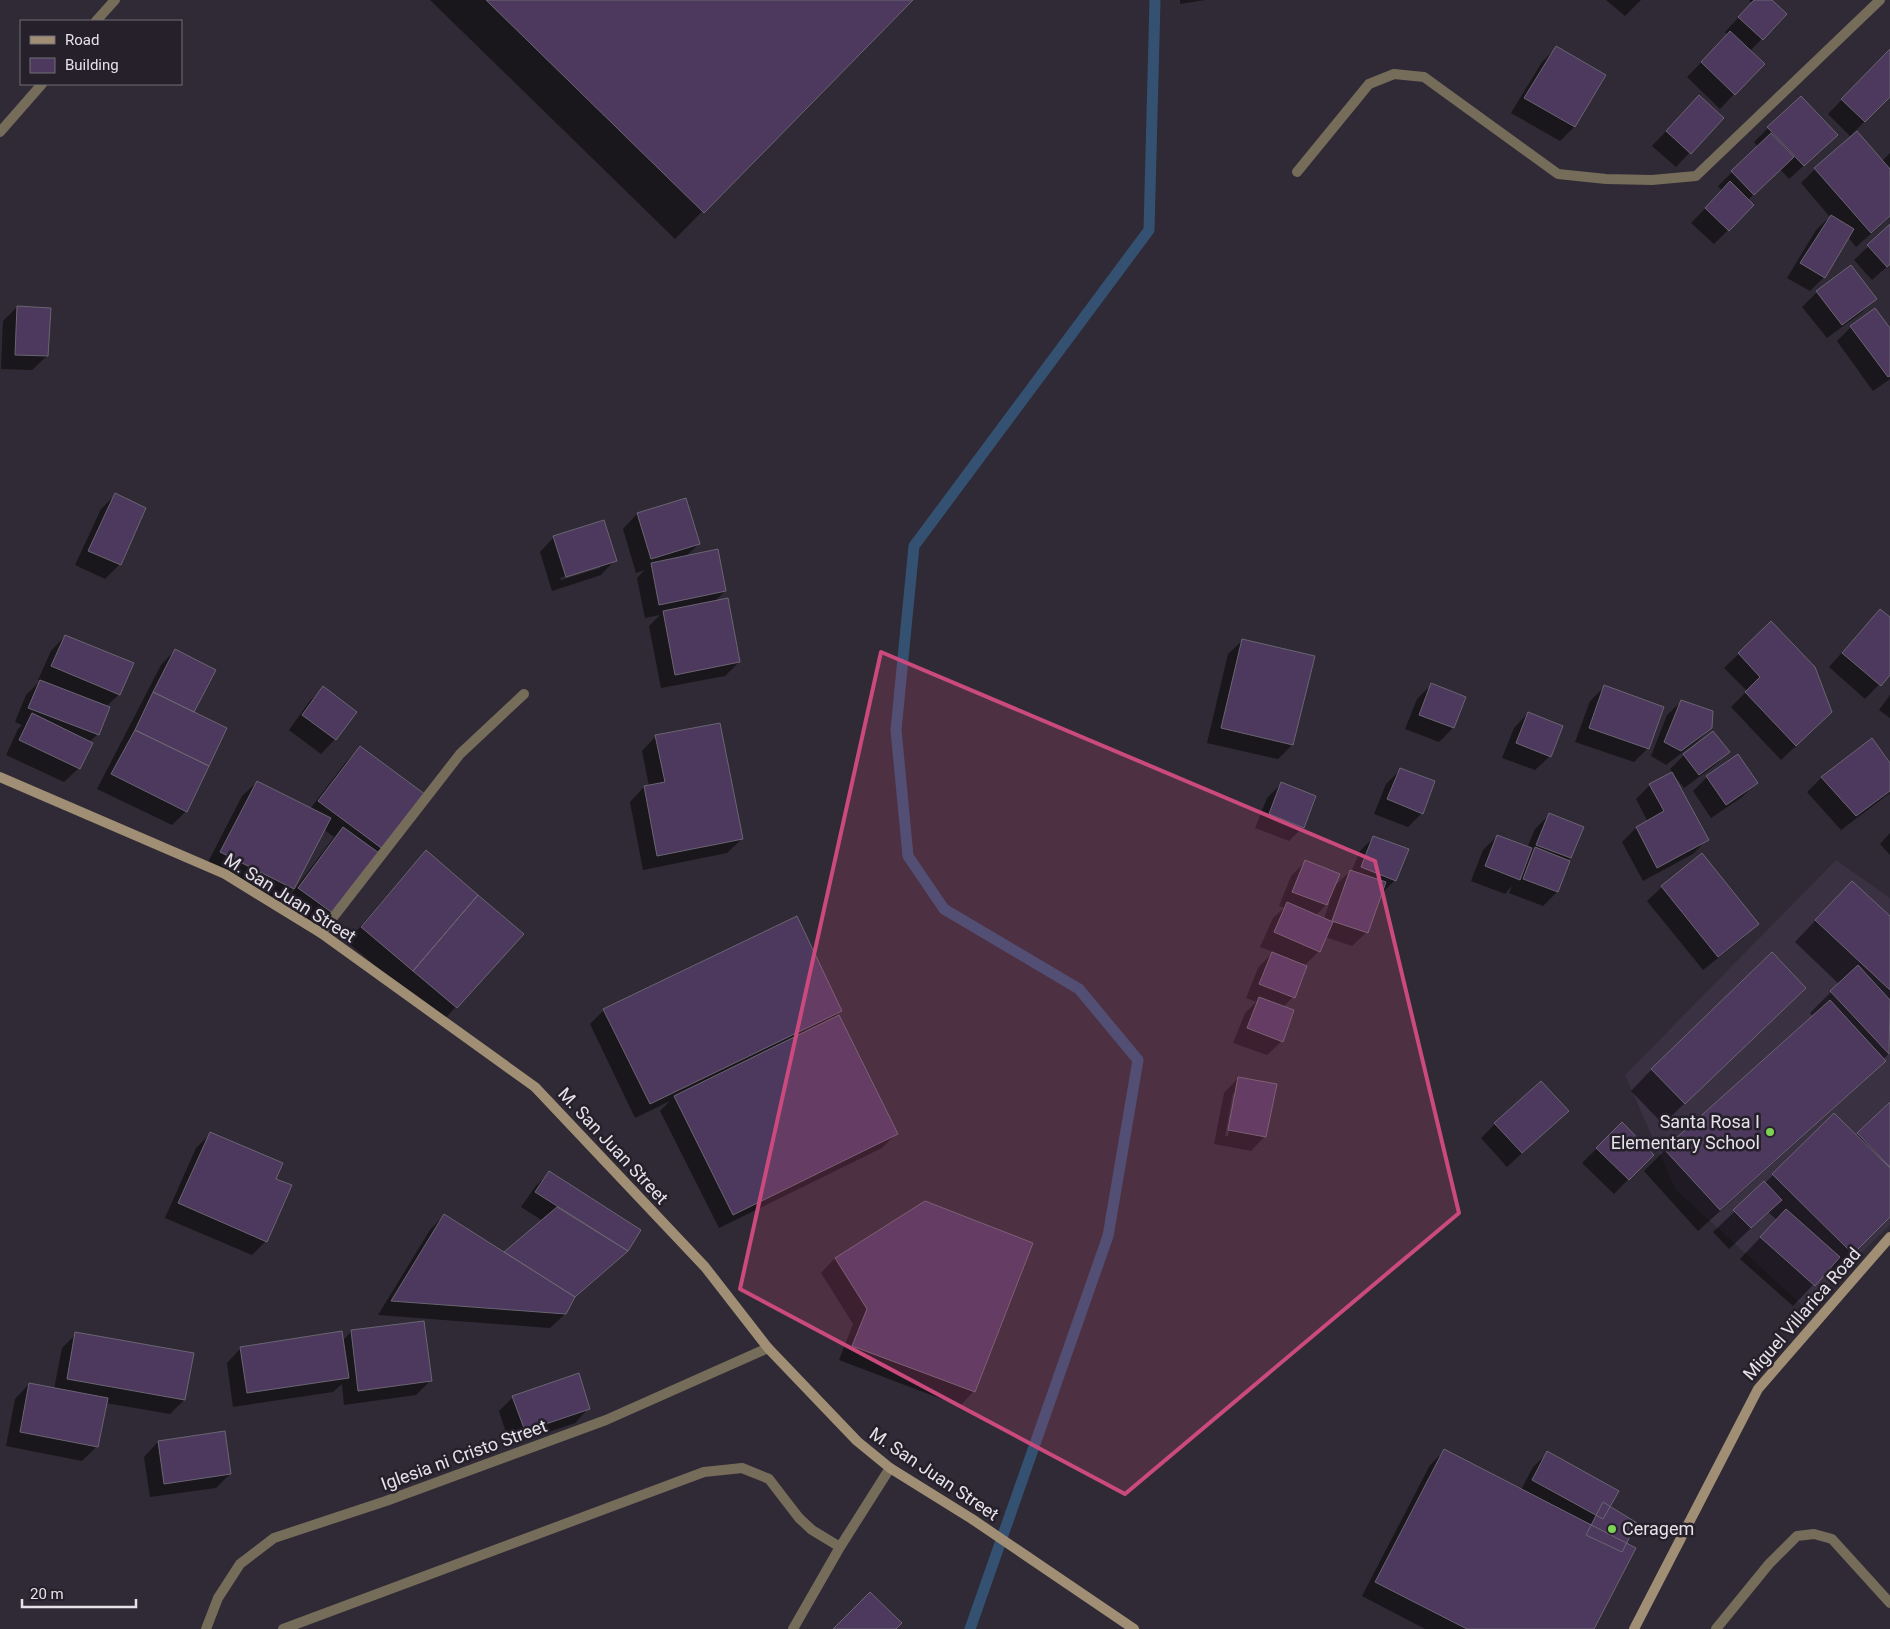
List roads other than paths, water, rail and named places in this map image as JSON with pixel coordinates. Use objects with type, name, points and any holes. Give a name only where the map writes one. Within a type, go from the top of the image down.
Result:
[{"type":"street","points":[[97,20],[115,0]]},
{"type":"street","points":[[1297,172],[1368,84],[1394,74],[1424,77],[1558,174],[1606,179],[1652,180],[1696,176],[1880,0]]},
{"type":"street","points":[[0,132],[41,85]]},
{"type":"street","points":[[321,933],[460,754],[524,694]]},
{"type":"street","name":"M. San Juan Street","points":[[0,777],[225,874],[321,933],[534,1087],[704,1266],[768,1348],[857,1441],[890,1468],[972,1518],[1134,1629]]},
{"type":"street","name":"Miguel Villarica Road","points":[[1634,1629],[1758,1389],[1890,1238]]},
{"type":"street","name":"Iglesia ni Cristo Street","points":[[206,1629],[218,1598],[240,1564],[274,1538],[386,1501],[606,1420],[768,1348]]},
{"type":"street","points":[[283,1629],[704,1472],[742,1468],[769,1479],[799,1518],[812,1530],[840,1547]]},
{"type":"street","points":[[793,1629],[840,1547],[890,1468]]},
{"type":"street","points":[[1716,1629],[1768,1564],[1797,1536],[1814,1534],[1832,1539],[1890,1603]]},
{"type":"waterway","points":[[970,1629],[1108,1236],[1138,1060],[1079,989],[944,909],[908,856],[896,730],[914,546],[1149,230],[1155,0]]},
{"type":"place","name":"Santa Rosa I Elementary School","points":[[1770,1132]]},
{"type":"place","name":"Ceragem","points":[[1612,1529]]}]
